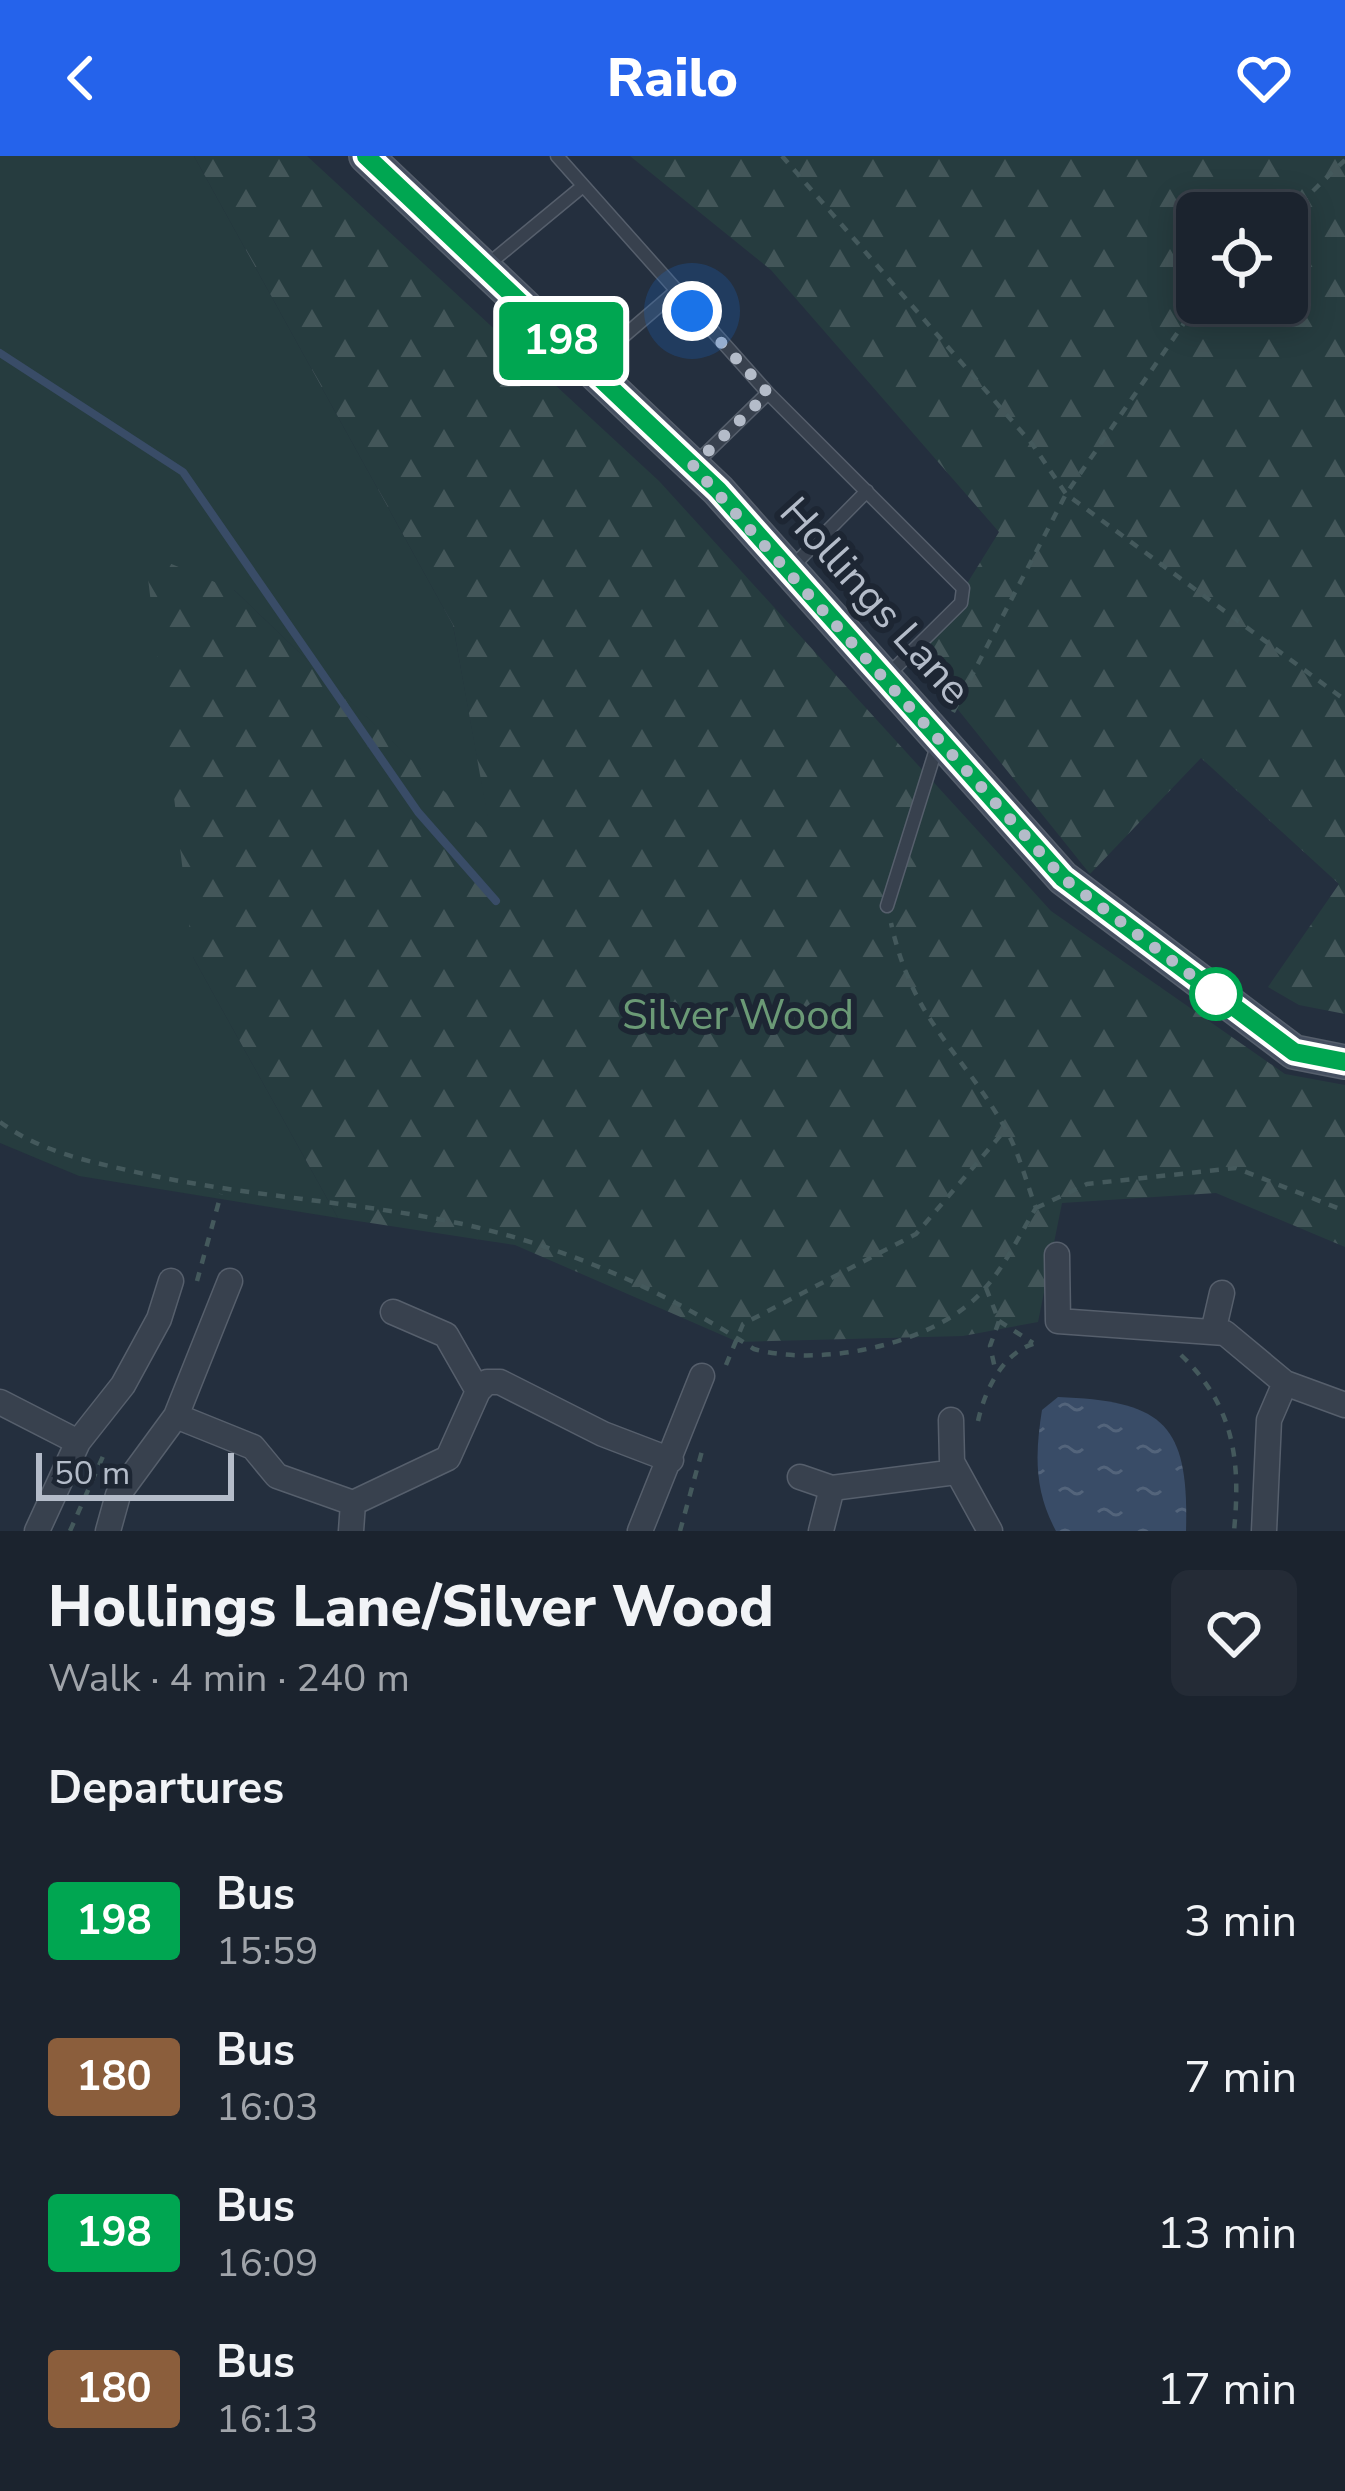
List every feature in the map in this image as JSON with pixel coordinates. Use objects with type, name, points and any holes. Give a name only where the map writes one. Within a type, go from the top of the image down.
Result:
[{"type":"street","name":"Hollings Lane","points":[[374,158],[693,466],[1063,878],[1294,1052],[1345,1062]]},
{"type":"street","points":[[1057,1255],[1058,1321],[1213,1331],[1236,1340],[1285,1383],[1345,1405]]},
{"type":"street","points":[[109,1531],[118,1495],[176,1416],[230,1280]]},
{"type":"street","points":[[37,1531],[78,1442],[123,1385],[159,1319],[171,1281]]},
{"type":"street","points":[[1213,1331],[1222,1293]]},
{"type":"street","points":[[393,1312],[446,1335],[478,1391]]},
{"type":"street","points":[[640,1531],[702,1376]]},
{"type":"street","points":[[176,1416],[253,1447],[278,1476],[353,1503],[448,1458],[478,1391],[487,1382],[500,1382],[602,1434],[671,1460]]},
{"type":"street","points":[[1264,1531],[1269,1420],[1285,1383]]},
{"type":"street","points":[[0,1402],[78,1442]]},
{"type":"street","points":[[952,1420],[956,1472],[990,1531]]},
{"type":"street","points":[[800,1477],[832,1488],[956,1472]]},
{"type":"street","points":[[821,1531],[832,1488]]},
{"type":"street","points":[[351,1531],[353,1503]]},
{"type":"lane","points":[[557,156],[674,293],[963,588],[961,603],[885,678]]},
{"type":"lane","points":[[484,268],[583,186]]},
{"type":"lane","points":[[588,367],[674,293]]},
{"type":"lane","points":[[693,466],[768,393]]},
{"type":"lane","points":[[789,570],[867,491]]},
{"type":"lane","points":[[887,906],[939,739]]},
{"type":"path","points":[[782,156],[1033,445],[1066,494],[1345,700]]},
{"type":"path","points":[[1308,196],[1345,160]]},
{"type":"path","points":[[939,739],[1066,494],[1183,324]]},
{"type":"path","points":[[887,906],[898,957],[928,1024],[1006,1130],[1036,1208]]},
{"type":"path","points":[[0,1122],[22,1138],[77,1158],[221,1192],[450,1221],[568,1250],[784,1358],[896,1345],[960,1310],[986,1288],[1036,1208],[1087,1184],[1236,1168],[1345,1211]]},
{"type":"path","points":[[734,1336],[742,1324],[916,1234],[1006,1130]]},
{"type":"path","points":[[986,1288],[1000,1321],[1033,1343]]},
{"type":"path","points":[[976,1436],[995,1373],[990,1346],[1000,1321]]},
{"type":"path","points":[[995,1373],[1033,1343],[1048,1342]]},
{"type":"path","points":[[1169,1348],[1184,1357],[1216,1396],[1233,1433],[1234,1531]]},
{"type":"green space","points":[[0,156],[194,156],[453,625],[492,838],[234,590],[193,957],[338,1218],[79,1176],[0,1143]]},
{"type":"green space","name":"Silver Wood","points":[[194,156],[307,156],[659,481],[1051,911],[1285,1074],[1345,1085],[1345,1247],[1216,1193],[1062,1203],[1038,1322],[963,1336],[738,1342],[515,1245],[338,1218],[193,957],[145,553],[234,590],[491,836],[453,625]]},
{"type":"green space","points":[[630,156],[1345,156],[1345,1014],[1299,1005],[1268,987],[1339,884],[1201,758],[1090,874],[919,661],[999,532],[771,270]]},
{"type":"water","points":[[1058,1397],[1123,1405],[1163,1425],[1182,1465],[1186,1531],[1056,1531],[1040,1487],[1038,1457],[1042,1410]]},
{"type":"waterway","points":[[0,353],[183,472],[418,812],[496,901]]},
{"type":"bus line","name":"198","points":[[366,156],[718,490],[1063,878],[1294,1052],[1345,1062]]},
{"type":"route","points":[[692,311],[768,393],[693,466],[1063,878],[1216,994]]}]
